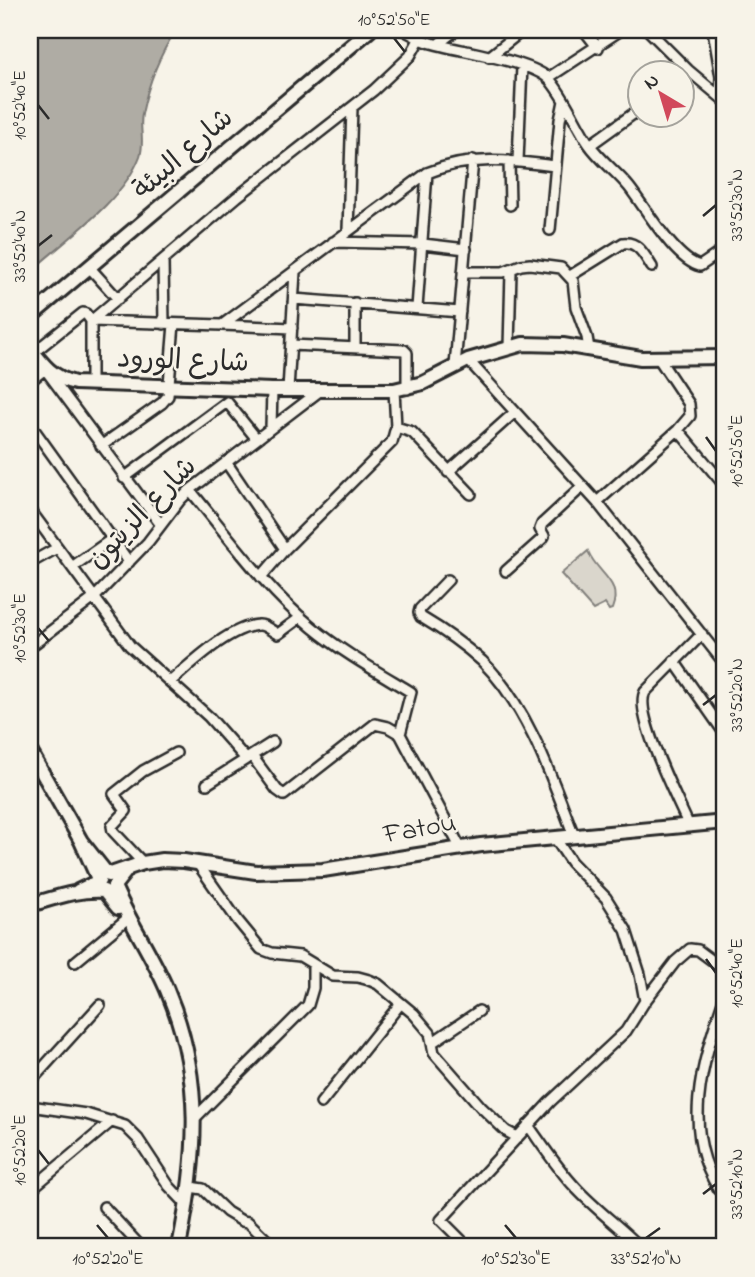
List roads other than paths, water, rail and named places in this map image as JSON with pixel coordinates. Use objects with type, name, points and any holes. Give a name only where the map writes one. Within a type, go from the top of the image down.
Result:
[{"type":"street","name":"شارع البيئة","points":[[30,317],[370,30]]},
{"type":"street","points":[[404,30],[438,44],[522,66],[548,78],[590,145],[629,188],[670,242],[694,265],[700,266],[725,249]]},
{"type":"street","points":[[438,44],[456,30]]},
{"type":"street","points":[[489,57],[523,30]]},
{"type":"street","points":[[584,30],[597,48]]},
{"type":"street","points":[[548,78],[621,30]]},
{"type":"street","points":[[649,30],[674,60]]},
{"type":"street","points":[[713,30],[722,99]]},
{"type":"street","points":[[91,321],[237,197],[352,108],[410,56],[419,38]]},
{"type":"street","points":[[717,50],[725,43]]},
{"type":"street","points":[[510,205],[522,66]]},
{"type":"street","points":[[696,81],[722,99]]},
{"type":"street","points":[[550,230],[564,102]]},
{"type":"street","points":[[348,230],[352,108]]},
{"type":"street","points":[[590,145],[626,119]]},
{"type":"street","points":[[455,366],[473,160]]},
{"type":"street","points":[[222,326],[427,173],[450,163],[473,160],[555,166]]},
{"type":"street","points":[[417,308],[427,173]]},
{"type":"street","points":[[333,242],[466,248]]},
{"type":"street","points":[[570,276],[623,243],[630,242],[636,245],[652,267]]},
{"type":"street","points":[[163,261],[164,324]]},
{"type":"street","points":[[463,272],[511,271],[521,265],[551,265],[561,268],[573,281],[576,307],[589,349]]},
{"type":"street","points":[[90,268],[118,299]]},
{"type":"street","points":[[509,347],[511,271]]},
{"type":"street","points":[[288,390],[295,272]]},
{"type":"street","points":[[294,299],[460,313]]},
{"type":"street","points":[[355,303],[355,348]]},
{"type":"street","points":[[91,384],[91,321],[83,313],[32,351],[161,526]]},
{"type":"street","points":[[91,321],[292,328]]},
{"type":"street","points":[[101,446],[168,396],[174,324]]},
{"type":"street","points":[[323,389],[401,389],[468,360],[509,347],[540,344],[659,359],[725,357]]},
{"type":"street","points":[[261,577],[285,549],[392,442],[406,351],[290,345]]},
{"type":"street","points":[[597,502],[678,430],[690,416],[690,409],[659,359]]},
{"type":"street","points":[[468,360],[597,502],[725,664]]},
{"type":"street","points":[[30,380],[45,369]]},
{"type":"street","name":"شارع الورود","points":[[45,369],[67,382],[91,384],[323,389]]},
{"type":"street","name":"شارع الزيتون","points":[[30,647],[94,598],[130,562],[190,490],[323,389]]},
{"type":"street","points":[[271,427],[272,390]]},
{"type":"street","points":[[124,478],[227,402],[256,438]]},
{"type":"street","points":[[448,472],[515,412]]},
{"type":"street","points":[[30,425],[130,562]]},
{"type":"street","points":[[396,427],[412,432],[471,494]]},
{"type":"street","points":[[678,430],[725,486]]},
{"type":"street","points":[[226,462],[285,549]]},
{"type":"street","points":[[506,571],[542,539],[542,524],[583,486]]},
{"type":"street","points":[[190,490],[261,577],[301,617],[326,637],[411,692],[400,734]]},
{"type":"street","points":[[30,510],[130,646],[209,717],[277,790],[284,795],[375,723],[388,727],[400,734],[460,847]]},
{"type":"street","points":[[72,567],[111,539]]},
{"type":"street","points":[[30,563],[57,548]]},
{"type":"street","points":[[448,580],[419,613],[463,645],[499,681],[553,780],[574,835]]},
{"type":"street","points":[[170,682],[212,646],[237,633],[263,625],[278,634],[301,617]]},
{"type":"street","points":[[689,826],[649,735],[642,700],[645,692],[702,634]]},
{"type":"street","points":[[674,661],[725,734]]},
{"type":"street","points":[[207,784],[273,742]]},
{"type":"street","points":[[30,751],[153,962],[178,1018],[194,1087],[195,1118],[190,1187],[178,1247]]},
{"type":"street","points":[[143,863],[113,831],[112,826],[126,811],[114,794],[143,771],[176,753]]},
{"type":"street","name":"Fatou","points":[[30,905],[106,883],[143,863],[172,860],[256,872],[323,870],[460,847],[725,822]]},
{"type":"street","points":[[555,838],[571,862],[606,898],[626,930],[640,974],[645,1001]]},
{"type":"street","points":[[198,864],[261,949],[300,956],[333,976],[369,980],[401,1003],[425,1025],[433,1042],[434,1053],[481,1107],[517,1137]]},
{"type":"street","points":[[75,962],[128,918]]},
{"type":"street","points":[[468,1247],[441,1220],[498,1161],[528,1125],[575,1077],[626,1031],[675,962],[690,949],[698,950],[725,970]]},
{"type":"street","points":[[195,1118],[307,1005],[313,988],[313,964]]},
{"type":"street","points":[[640,974],[647,979],[663,979]]},
{"type":"street","points":[[725,996],[701,1075],[698,1100],[699,1128],[705,1159],[714,1183],[725,1198]]},
{"type":"street","points":[[321,1103],[401,1003]]},
{"type":"street","points":[[30,1082],[100,1005]]},
{"type":"street","points":[[433,1042],[479,1011]]},
{"type":"street","points":[[30,1106],[112,1121],[125,1126],[138,1139],[160,1174],[187,1205]]},
{"type":"street","points":[[30,1190],[112,1121]]},
{"type":"street","points":[[528,1125],[574,1186],[640,1247]]},
{"type":"street","points":[[190,1187],[204,1189],[228,1212],[248,1222],[274,1247]]},
{"type":"street","points":[[104,1207],[141,1247]]}]
